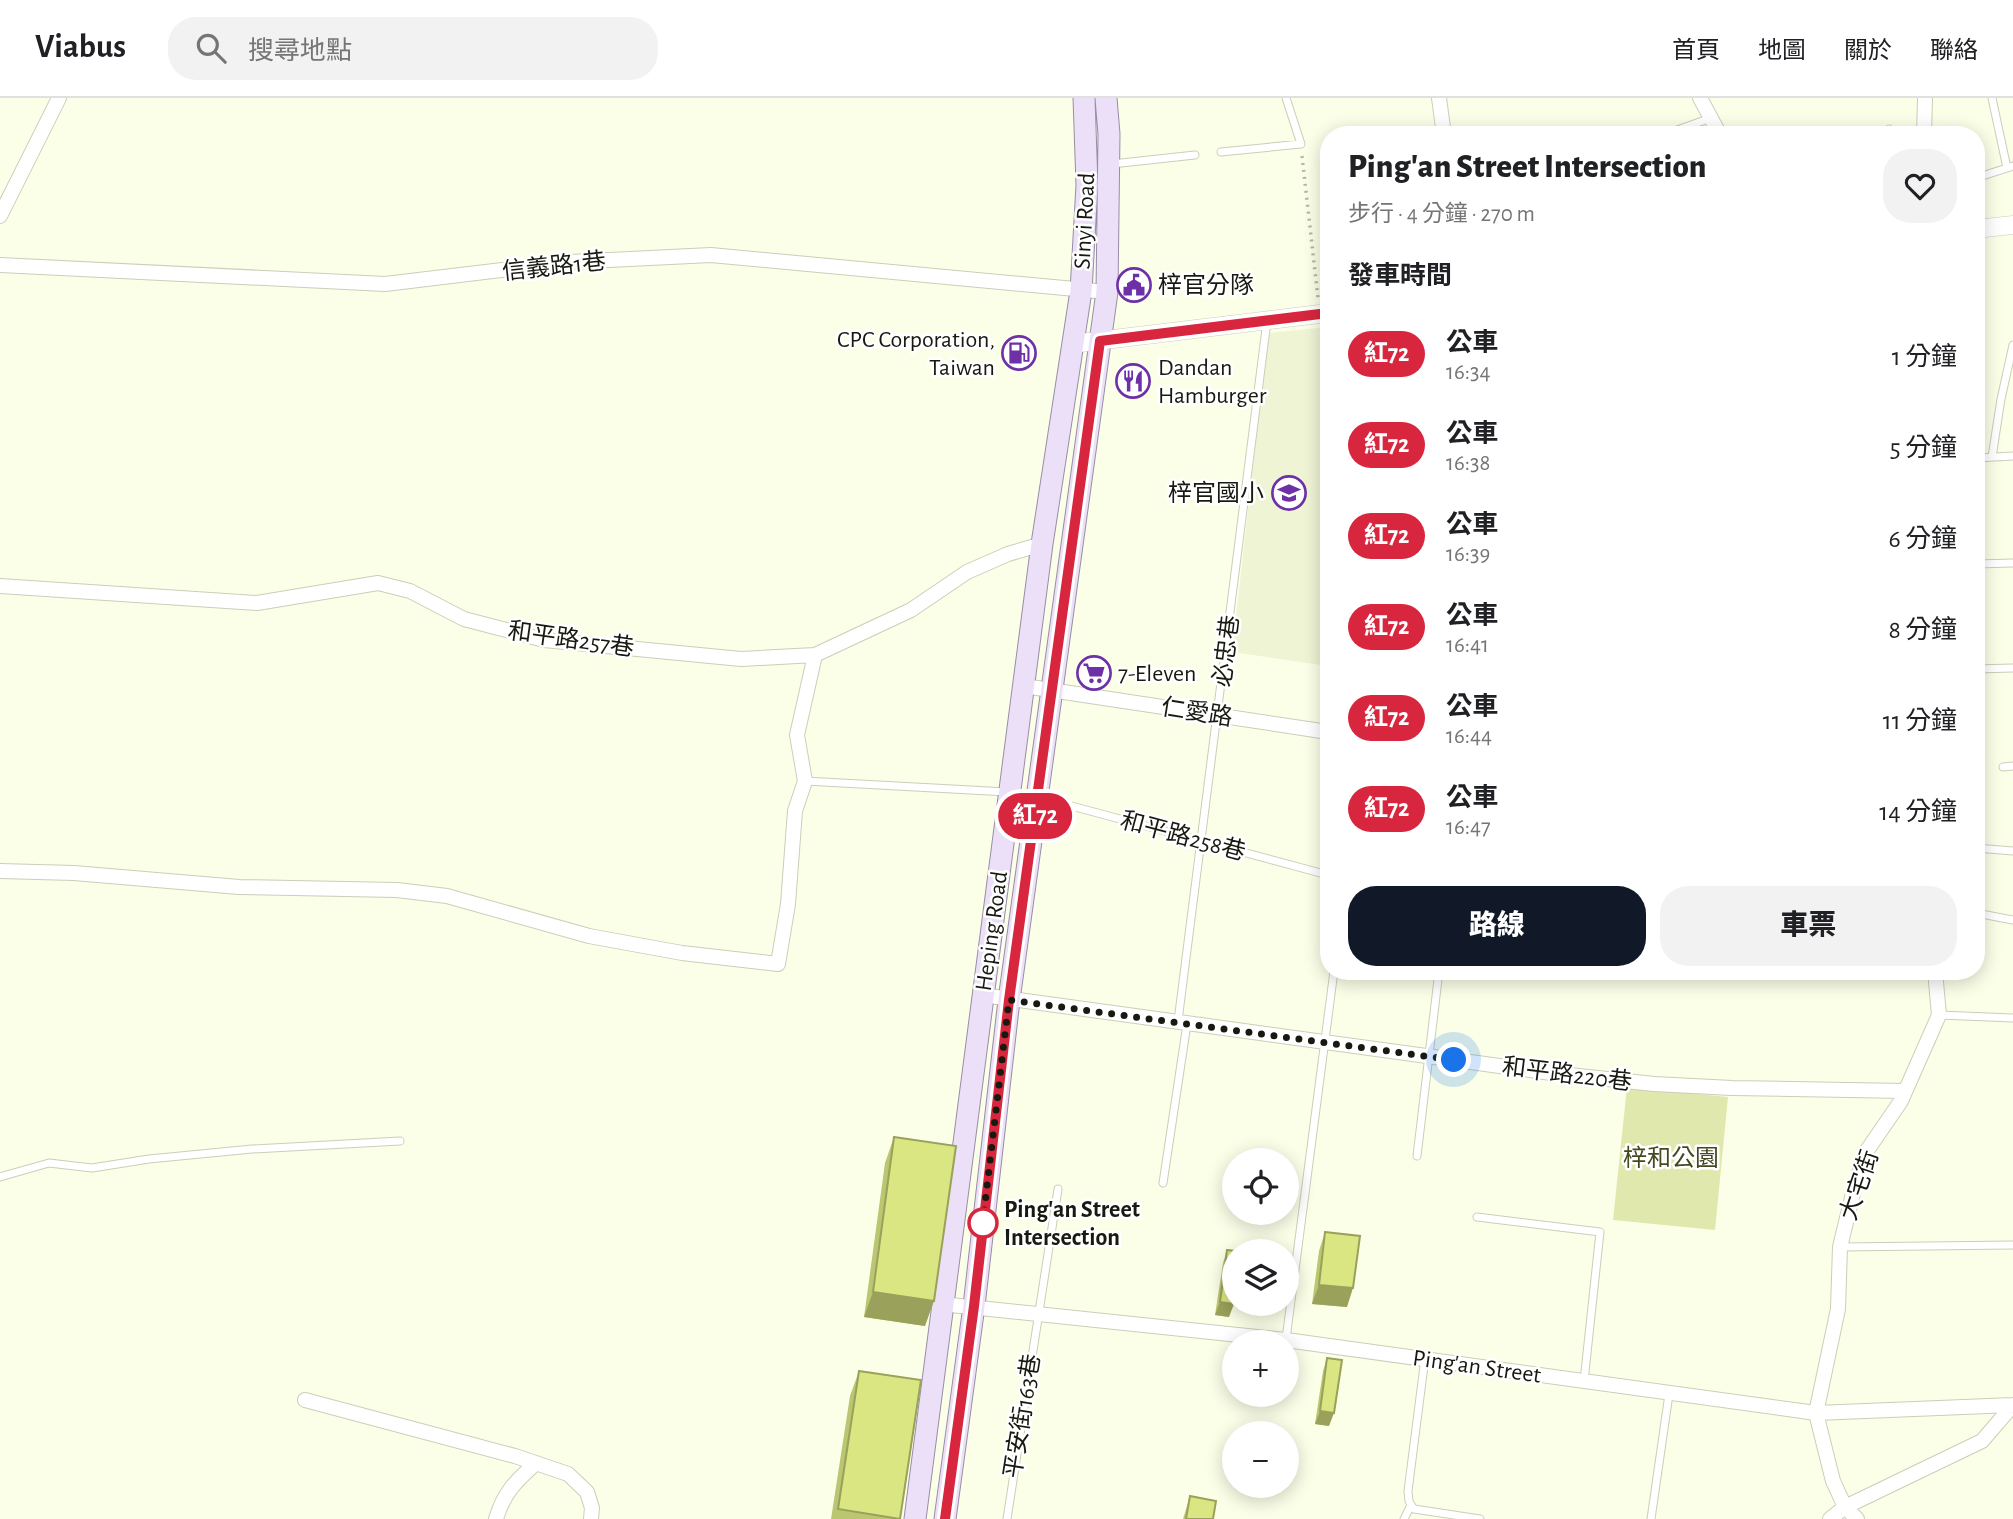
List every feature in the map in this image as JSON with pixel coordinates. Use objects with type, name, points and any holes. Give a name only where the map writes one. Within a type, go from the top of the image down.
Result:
[{"type":"main road","name":"Sinyi Road","points":[[1072,344],[1081,290],[1087,185],[1084,98]]},
{"type":"main road","name":"Sinyi Road","points":[[1100,341],[1107,292],[1109,164],[1106,98]]},
{"type":"main road","name":"Heping Road","points":[[945,1519],[974,1306],[1009,1000],[1100,341]]},
{"type":"main road","name":"Heping Road","points":[[915,1519],[1042,544],[1072,344]]},
{"type":"street","points":[[0,216],[59,98]]},
{"type":"street","points":[[1439,98],[1443,126]]},
{"type":"street","points":[[1700,98],[1715,126]]},
{"type":"street","points":[[1924,126],[1925,98]]},
{"type":"street","points":[[1985,228],[2013,225]]},
{"type":"street","name":"信義路1巷","points":[[0,265],[385,284],[569,262],[711,255],[1107,292]]},
{"type":"street","points":[[1072,344],[1320,314]]},
{"type":"street","name":"和平路257巷","points":[[0,586],[257,603],[378,583],[410,591],[464,619],[544,640],[741,659],[815,655],[911,610],[967,572],[1008,554],[1042,544]]},
{"type":"street","points":[[0,871],[74,873],[239,887],[397,890],[447,896],[589,936],[682,953],[778,964],[788,904],[795,811],[805,781],[797,735],[815,655]]},
{"type":"street","name":"仁愛路","points":[[1024,687],[1320,731]]},
{"type":"street","name":"大宅街","points":[[1815,1413],[1838,1308],[1840,1247],[1854,1185],[1866,1152],[1905,1091],[1939,1015],[1936,980]]},
{"type":"street","name":"和平路220巷","points":[[982,995],[1429,1057],[1654,1084],[1905,1091]]},
{"type":"street","name":"Ping'an Street","points":[[941,1304],[1222,1333]]},
{"type":"street","name":"Ping'an Street","points":[[1299,1342],[1815,1413],[2013,1405]]},
{"type":"street","points":[[304,1400],[568,1474],[587,1492],[592,1508],[591,1519]]},
{"type":"street","points":[[1830,1519],[1845,1507],[1983,1441],[2013,1405]]},
{"type":"street","points":[[1815,1413],[1833,1481],[1845,1507],[1857,1519]]},
{"type":"street","points":[[496,1519],[502,1499],[516,1481],[536,1463]]},
{"type":"lane","points":[[1222,152],[1301,144],[1286,98]]},
{"type":"lane","points":[[1985,175],[2010,167],[1992,98]]},
{"type":"lane","points":[[1688,126],[1710,118]]},
{"type":"lane","points":[[1109,164],[1195,155]]},
{"type":"lane","name":"必忠巷","points":[[1163,1183],[1201,841],[1267,321]]},
{"type":"lane","points":[[1992,457],[2013,345]]},
{"type":"lane","points":[[1985,457],[2013,456]]},
{"type":"lane","points":[[1985,564],[2013,564]]},
{"type":"lane","points":[[1985,669],[2013,668]]},
{"type":"lane","points":[[2003,767],[2013,766]]},
{"type":"lane","points":[[805,781],[1010,793]]},
{"type":"lane","name":"和平路258巷","points":[[1038,797],[1320,873]]},
{"type":"lane","points":[[1985,849],[2013,851]]},
{"type":"lane","points":[[1985,915],[2013,920]]},
{"type":"lane","points":[[1287,1330],[1333,980]]},
{"type":"lane","points":[[1417,1156],[1438,980]]},
{"type":"lane","points":[[1939,1015],[2013,1018]]},
{"type":"lane","points":[[0,1177],[49,1163],[93,1168],[252,1149],[400,1141]]},
{"type":"lane","name":"平安街163巷","points":[[1007,1519],[1058,1189]]},
{"type":"lane","points":[[1477,1217],[1600,1232],[1584,1382]]},
{"type":"lane","points":[[1840,1247],[2013,1245]]},
{"type":"lane","points":[[1425,1358],[1408,1491],[1409,1501],[1414,1509],[1480,1519]]},
{"type":"lane","points":[[1651,1519],[1669,1394]]},
{"type":"lane","points":[[1404,1519],[1411,1505]]},
{"type":"path","points":[[1301,144],[1320,284]]},
{"type":"shaded area","name":"梓官國小","points":[[1320,328],[1320,665],[1232,652],[1268,333]]},
{"type":"green space","name":"梓和公園","points":[[1627,1087],[1728,1097],[1715,1230],[1613,1220]]},
{"type":"building","points":[[894,1137],[956,1146],[934,1301],[873,1292]]},
{"type":"building","points":[[1325,1232],[1360,1236],[1353,1288],[1319,1285]]},
{"type":"building","points":[[1327,1358],[1342,1360],[1334,1413],[1320,1411]]},
{"type":"building","points":[[859,1371],[921,1380],[900,1519],[838,1509]]},
{"type":"building","points":[[1190,1496],[1216,1501],[1213,1519],[1186,1519]]},
{"type":"bus line","name":"紅72","points":[[945,1519],[974,1306],[1009,1000],[1100,341],[1320,314]]},
{"type":"place","name":"梓官分隊","points":[[1134,285]]},
{"type":"place","name":"CPC Corporation, Taiwan","points":[[1019,353]]},
{"type":"place","name":"Dandan Hamburger","points":[[1133,381]]},
{"type":"place","name":"梓官國小","points":[[1289,493]]},
{"type":"place","name":"7-Eleven","points":[[1094,673]]},
{"type":"place","name":"Ping'an Street Intersection","points":[[983,1223]]},
{"type":"route","points":[[983,1223],[982,1229],[1009,1000],[1454,1060]]}]
